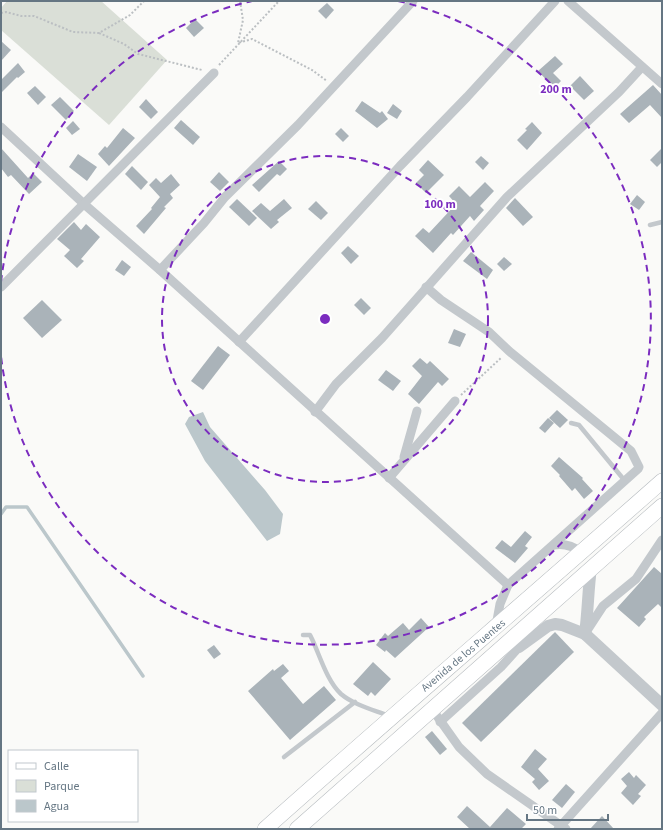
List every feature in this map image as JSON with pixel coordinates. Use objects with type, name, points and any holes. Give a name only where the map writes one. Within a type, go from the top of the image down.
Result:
[{"type":"main road","name":"Avenida de los Puentes","points":[[265,829],[391,717],[662,482]]},
{"type":"main road","name":"Avenida de los Puentes","points":[[297,829],[432,709],[513,644],[591,568],[662,506]]},
{"type":"street","points":[[160,270],[204,223],[225,197],[334,87],[413,1]]},
{"type":"street","points":[[239,342],[395,171],[467,97],[555,1]]},
{"type":"street","points":[[568,1],[662,84]]},
{"type":"street","points":[[315,412],[336,384],[382,338],[507,197],[619,92],[642,67]]},
{"type":"street","points":[[1,287],[214,73]]},
{"type":"street","points":[[1,127],[84,204],[160,270],[315,412],[508,585]]},
{"type":"street","points":[[426,287],[441,300],[489,332],[509,351],[631,451],[637,461],[638,469],[508,585],[500,604],[496,627]]},
{"type":"street","points":[[389,478],[455,401]]},
{"type":"street","points":[[404,459],[417,411]]},
{"type":"street","points":[[585,634],[603,606],[640,575],[662,540]]},
{"type":"street","points":[[554,544],[567,545],[581,552]]},
{"type":"street","points":[[585,634],[591,568]]},
{"type":"street","points":[[440,722],[501,667],[513,644],[548,626],[555,624],[562,625],[585,634],[662,704]]},
{"type":"street","points":[[432,709],[458,747],[487,774],[562,828],[662,713]]},
{"type":"lane","points":[[650,225],[662,222]]},
{"type":"lane","points":[[571,423],[580,425],[625,481]]},
{"type":"lane","points":[[302,635],[310,635],[332,679],[341,693],[355,702],[391,717]]},
{"type":"lane","points":[[284,757],[355,702]]},
{"type":"path","points":[[99,33],[130,15],[144,1]]},
{"type":"path","points":[[238,43],[244,20],[240,1]]},
{"type":"path","points":[[214,73],[238,43],[279,1]]},
{"type":"path","points":[[1,13],[6,12],[21,16],[34,16],[73,32],[99,33],[124,44],[138,54],[204,71]]},
{"type":"path","points":[[238,43],[252,39],[312,70],[334,87]]},
{"type":"path","points":[[455,401],[509,351]]},
{"type":"green space","points":[[7,1],[101,1],[167,60],[109,125],[1,30],[1,8]]},
{"type":"water","points":[[203,412],[210,427],[265,490],[283,514],[280,534],[267,541],[205,461],[185,424],[189,417]]},
{"type":"building","points":[[327,3],[334,10],[326,19],[318,11]]},
{"type":"building","points":[[195,19],[204,28],[194,37],[186,28]]},
{"type":"building","points":[[1,41],[11,50],[1,61]]},
{"type":"building","points":[[555,56],[563,64],[553,73],[561,81],[554,88],[538,71]]},
{"type":"building","points":[[18,63],[25,72],[18,78],[17,77],[1,93],[1,80]]},
{"type":"building","points":[[580,76],[594,91],[584,100],[570,86]]},
{"type":"building","points":[[653,85],[662,95],[662,118],[650,105],[629,123],[620,114]]},
{"type":"building","points":[[35,86],[46,97],[38,105],[27,93]]},
{"type":"building","points":[[60,97],[74,111],[66,120],[51,105]]},
{"type":"building","points":[[146,99],[158,112],[151,119],[139,107]]},
{"type":"building","points":[[362,101],[380,113],[382,111],[388,119],[377,128],[355,111]]},
{"type":"building","points":[[393,104],[402,111],[397,119],[387,113]]},
{"type":"building","points":[[181,120],[200,137],[193,145],[174,128]]},
{"type":"building","points":[[73,121],[80,129],[72,135],[66,128]]},
{"type":"building","points":[[532,122],[542,133],[527,150],[517,140],[527,130],[525,129]]},
{"type":"building","points":[[123,128],[135,138],[109,166],[98,154],[105,146],[107,148]]},
{"type":"building","points":[[341,128],[349,136],[343,142],[335,134]]},
{"type":"building","points":[[1,148],[28,178],[33,173],[42,182],[29,194],[11,175],[8,177],[1,168]]},
{"type":"building","points":[[662,148],[662,162],[657,167],[650,160]]},
{"type":"building","points":[[78,154],[97,167],[87,181],[69,167]]},
{"type":"building","points":[[481,156],[489,163],[483,170],[475,162]]},
{"type":"building","points":[[428,160],[444,175],[426,193],[416,183],[424,175],[419,170]]},
{"type":"building","points":[[279,161],[287,169],[280,176],[277,174],[259,192],[252,185]]},
{"type":"building","points":[[132,166],[148,182],[141,190],[125,174]]},
{"type":"building","points":[[219,172],[229,182],[220,191],[210,182]]},
{"type":"building","points":[[171,174],[180,185],[170,194],[173,198],[164,207],[166,208],[144,234],[136,226],[152,209],[151,208],[160,197],[149,185],[156,178],[161,183]]},
{"type":"building","points":[[485,182],[494,191],[480,206],[484,210],[474,221],[470,216],[453,235],[451,233],[433,253],[415,236],[423,228],[429,233],[456,204],[449,196],[459,186],[470,197]]},
{"type":"building","points":[[637,195],[645,202],[639,210],[630,204]]},
{"type":"building","points":[[515,198],[533,217],[523,226],[506,208]]},
{"type":"building","points":[[237,199],[257,218],[249,226],[229,207]]},
{"type":"building","points":[[284,199],[292,208],[277,220],[279,222],[271,229],[252,211],[261,203],[270,211]]},
{"type":"building","points":[[316,201],[328,213],[321,220],[308,209]]},
{"type":"building","points":[[74,222],[81,230],[86,224],[100,237],[81,259],[84,261],[77,268],[64,256],[70,250],[57,239]]},
{"type":"building","points":[[348,246],[359,256],[351,264],[341,253]]},
{"type":"building","points":[[471,252],[493,270],[487,279],[463,261]]},
{"type":"building","points":[[504,257],[512,264],[504,271],[497,264]]},
{"type":"building","points":[[122,260],[131,267],[124,276],[115,270]]},
{"type":"building","points":[[361,298],[371,308],[364,315],[354,305]]},
{"type":"building","points":[[42,300],[62,320],[42,338],[23,318]]},
{"type":"building","points":[[454,329],[466,334],[460,347],[448,343]]},
{"type":"building","points":[[218,346],[230,355],[203,390],[191,381]]},
{"type":"building","points":[[420,358],[427,364],[430,361],[449,379],[442,386],[438,382],[419,404],[408,394],[422,376],[412,366]]},
{"type":"building","points":[[386,370],[401,381],[393,391],[378,380]]},
{"type":"building","points":[[557,410],[568,420],[560,428],[549,418]]},
{"type":"building","points":[[548,418],[554,423],[545,433],[539,428]]},
{"type":"building","points":[[559,457],[583,478],[582,479],[593,491],[584,499],[575,488],[572,491],[551,466]]},
{"type":"building","points":[[525,531],[532,537],[525,546],[528,548],[515,563],[495,548],[502,540],[511,547]]},
{"type":"building","points":[[654,567],[662,574],[662,608],[658,604],[644,617],[646,619],[639,627],[617,608]]},
{"type":"building","points":[[421,618],[429,627],[395,658],[386,650],[385,652],[376,645],[385,633],[388,636],[403,623],[409,630]]},
{"type":"building","points":[[555,632],[574,652],[481,742],[462,723]]},
{"type":"building","points":[[214,645],[221,654],[214,659],[207,650]]},
{"type":"building","points":[[373,662],[391,679],[375,696],[371,692],[368,696],[353,684]]},
{"type":"building","points":[[283,664],[289,671],[281,678],[303,704],[324,686],[336,700],[290,740],[248,691],[273,669],[274,671]]},
{"type":"building","points":[[432,731],[447,749],[440,755],[425,737]]},
{"type":"building","points":[[535,749],[547,759],[538,769],[549,781],[539,790],[532,782],[535,779],[521,767]]},
{"type":"building","points":[[629,772],[634,778],[636,775],[646,785],[638,794],[641,796],[633,805],[621,793],[627,786],[621,779]]},
{"type":"building","points":[[566,784],[575,792],[562,808],[552,800]]},
{"type":"building","points":[[467,806],[490,827],[507,808],[526,824],[521,829],[470,829],[457,817]]},
{"type":"building","points":[[602,816],[614,829],[590,829]]},
{"type":"waterway","points":[[1,514],[6,507],[27,507],[143,676]]}]
